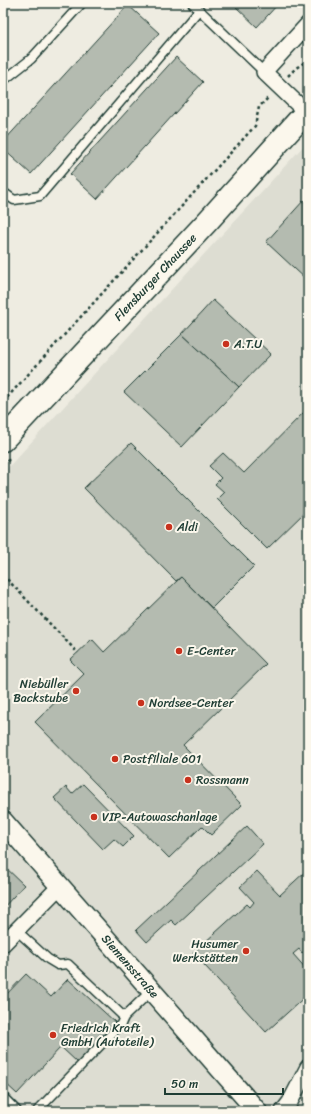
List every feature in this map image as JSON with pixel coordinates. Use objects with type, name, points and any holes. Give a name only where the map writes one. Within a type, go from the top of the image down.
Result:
[{"type":"main road","name":"Flensburger Chaussee","points":[[3,440],[307,111]]},
{"type":"street","points":[[264,72],[308,24]]},
{"type":"street","name":"Flensburger Chaussee","points":[[264,72],[307,111]]},
{"type":"street","name":"Siemensstraße","points":[[3,821],[257,1111]]},
{"type":"street","points":[[3,944],[60,886]]},
{"type":"street","points":[[283,1111],[290,1102],[308,1067]]},
{"type":"lane","points":[[3,81],[31,59],[82,3]]},
{"type":"lane","points":[[192,3],[264,72]]},
{"type":"lane","points":[[3,192],[14,200],[40,196],[199,10]]},
{"type":"lane","points":[[16,930],[48,959],[58,965],[68,964],[124,1017]]},
{"type":"lane","points":[[37,1111],[121,1024],[124,1017],[151,991]]},
{"type":"lane","points":[[3,1097],[17,1111]]},
{"type":"path","points":[[3,402],[255,126],[259,106],[296,68],[308,60]]},
{"type":"path","points":[[3,574],[78,653]]},
{"type":"shaded area","points":[[308,141],[308,1111],[3,1111],[3,473]]},
{"type":"building","points":[[238,3],[279,3],[257,27],[235,6]]},
{"type":"building","points":[[128,5],[159,33],[31,174],[3,149],[3,142]]},
{"type":"building","points":[[176,57],[203,82],[97,199],[70,174]]},
{"type":"building","points":[[304,200],[308,204],[308,281],[266,242]]},
{"type":"building","name":"A.T.U","points":[[213,300],[271,354],[239,387],[182,334]]},
{"type":"building","points":[[182,334],[239,387],[182,447],[124,392]]},
{"type":"building","points":[[308,408],[308,509],[267,549],[217,499],[224,492],[215,484],[221,478],[209,466],[223,453],[244,473]]},
{"type":"building","name":"Aldi","points":[[131,443],[254,566],[212,608],[181,577],[176,581],[84,488]]},
{"type":"building","name":"Nordsee-Center","points":[[181,577],[266,664],[183,745],[242,805],[211,835],[202,826],[169,858],[35,722],[84,674],[70,660],[92,639],[104,652]]},
{"type":"building","name":"VIP-Autowaschanlage","points":[[83,784],[134,836],[123,847],[114,839],[103,849],[54,798],[66,787],[72,794]]},
{"type":"building","points":[[247,826],[263,844],[176,925],[171,920],[147,942],[136,930]]},
{"type":"building","points":[[3,865],[24,885],[3,908]]},
{"type":"building","name":"Husumer Werkstätten","points":[[308,869],[308,948],[302,953],[299,949],[293,954],[308,971],[308,994],[266,1032],[193,953],[247,904],[250,907],[254,902],[240,887],[257,871],[280,895]]},
{"type":"building","name":"Friedrich Kraft GmbH (Autoteile)","points":[[26,974],[51,997],[68,979],[115,1022],[78,1063],[61,1047],[17,1094],[3,1081],[3,998]]},
{"type":"place","name":"A.T.U","points":[[226,344]]},
{"type":"place","name":"Aldi","points":[[169,527]]},
{"type":"place","name":"E-Center","points":[[179,651]]},
{"type":"place","name":"Niebüller Backstube","points":[[76,691]]},
{"type":"place","name":"Nordsee-Center","points":[[141,703]]},
{"type":"place","name":"Postfiliale 601","points":[[115,759]]},
{"type":"place","name":"Rossmann","points":[[188,780]]},
{"type":"place","name":"VIP-Autowaschanlage","points":[[94,817]]},
{"type":"place","name":"Husumer Werkstätten","points":[[246,951]]},
{"type":"place","name":"Friedrich Kraft GmbH (Autoteile)","points":[[53,1035]]}]
